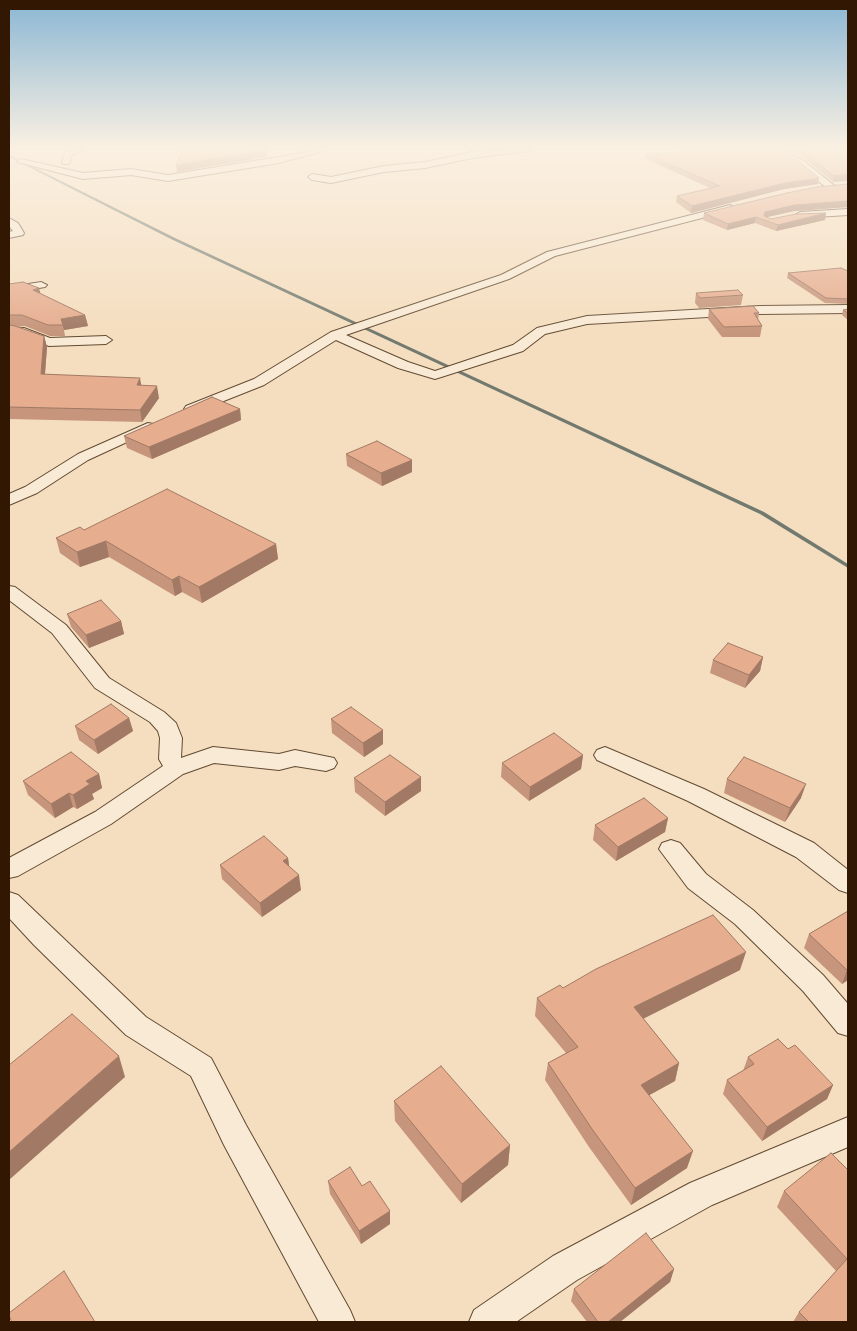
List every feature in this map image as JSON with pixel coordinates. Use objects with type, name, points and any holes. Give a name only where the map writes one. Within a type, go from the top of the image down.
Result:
[{"type":"street","points":[[181,414],[260,382],[335,335],[505,277],[551,254],[719,211]]},
{"type":"street","points":[[786,217],[848,212]]},
{"type":"street","points":[[9,221],[20,234],[9,235]]},
{"type":"street","points":[[9,290],[41,285]]},
{"type":"street","points":[[335,335],[403,365],[434,376],[518,348],[541,331],[587,320],[686,316],[760,310],[848,309]]},
{"type":"street","points":[[9,331],[20,331],[49,342],[106,340]]},
{"type":"street","points":[[9,500],[31,490],[83,457],[120,438],[164,421]]},
{"type":"street","points":[[9,591],[59,628],[102,683],[125,699],[157,717],[168,728],[171,738],[170,759],[175,768]]},
{"type":"street","points":[[9,869],[103,818],[175,768],[213,755],[279,762],[295,758],[326,763]]},
{"type":"street","points":[[605,755],[696,794],[805,850],[848,883]]},
{"type":"street","points":[[671,849],[697,881],[744,917],[813,983],[848,1024]]},
{"type":"street","points":[[9,902],[136,1026],[201,1067],[235,1135],[338,1322]]},
{"type":"street","points":[[486,1322],[565,1268],[701,1194],[848,1132]]},
{"type":"building","points":[[712,211],[769,211],[765,212],[764,216],[771,219],[796,214],[826,213],[778,225],[756,217],[728,224],[704,213]]},
{"type":"building","points":[[841,268],[848,271],[848,299],[826,298],[788,273]]},
{"type":"building","points":[[23,282],[39,288],[33,290],[85,315],[61,319],[63,325],[48,325],[22,315],[9,315],[9,284]]},
{"type":"building","points":[[738,290],[743,295],[700,298],[696,293]]},
{"type":"building","points":[[753,306],[759,313],[754,313],[762,326],[724,327],[709,309]]},
{"type":"building","points":[[9,325],[44,336],[41,374],[140,378],[137,385],[157,386],[140,410],[9,407]]},
{"type":"building","points":[[212,397],[240,409],[149,447],[124,436]]},
{"type":"building","points":[[377,441],[412,460],[381,473],[346,454]]},
{"type":"building","points":[[167,489],[276,544],[199,587],[179,576],[172,580],[106,541],[77,552],[56,538],[80,527],[84,530]]},
{"type":"building","points":[[101,600],[121,621],[86,635],[67,614]]},
{"type":"building","points":[[728,643],[763,657],[749,675],[713,660]]},
{"type":"building","points":[[111,704],[129,718],[94,740],[75,726]]},
{"type":"building","points":[[351,707],[383,730],[363,743],[331,719]]},
{"type":"building","points":[[554,733],[583,755],[530,787],[502,763]]},
{"type":"building","points":[[71,752],[99,774],[86,781],[90,784],[73,795],[69,793],[51,804],[23,781]]},
{"type":"building","points":[[390,755],[421,777],[385,802],[354,778]]},
{"type":"building","points":[[744,757],[806,784],[790,808],[727,779]]},
{"type":"building","points":[[644,798],[668,818],[618,847],[595,825]]},
{"type":"building","points":[[264,836],[288,858],[283,861],[299,875],[260,903],[220,865]]},
{"type":"building","points":[[848,911],[848,969],[847,970],[809,934]]},
{"type":"building","points":[[713,915],[746,952],[634,1007],[679,1063],[641,1085],[693,1151],[635,1188],[592,1129],[548,1063],[578,1047],[537,998],[560,985],[563,988],[596,969]]},
{"type":"building","points":[[72,1014],[119,1056],[9,1152],[9,1065]]},
{"type":"building","points":[[778,1039],[788,1049],[795,1045],[833,1085],[767,1127],[727,1080],[754,1064],[748,1057]]},
{"type":"building","points":[[441,1066],[510,1145],[462,1184],[394,1101]]},
{"type":"building","points":[[831,1153],[848,1170],[848,1322],[809,1322],[799,1312],[847,1259],[784,1191]]},
{"type":"building","points":[[350,1167],[362,1186],[370,1181],[390,1211],[359,1231],[328,1181]]},
{"type":"building","points":[[646,1233],[674,1269],[608,1322],[598,1322],[574,1289]]},
{"type":"building","points":[[64,1271],[95,1322],[12,1322],[9,1313]]},
{"type":"waterway","points":[[119,211],[174,239],[762,513],[848,566]]}]
